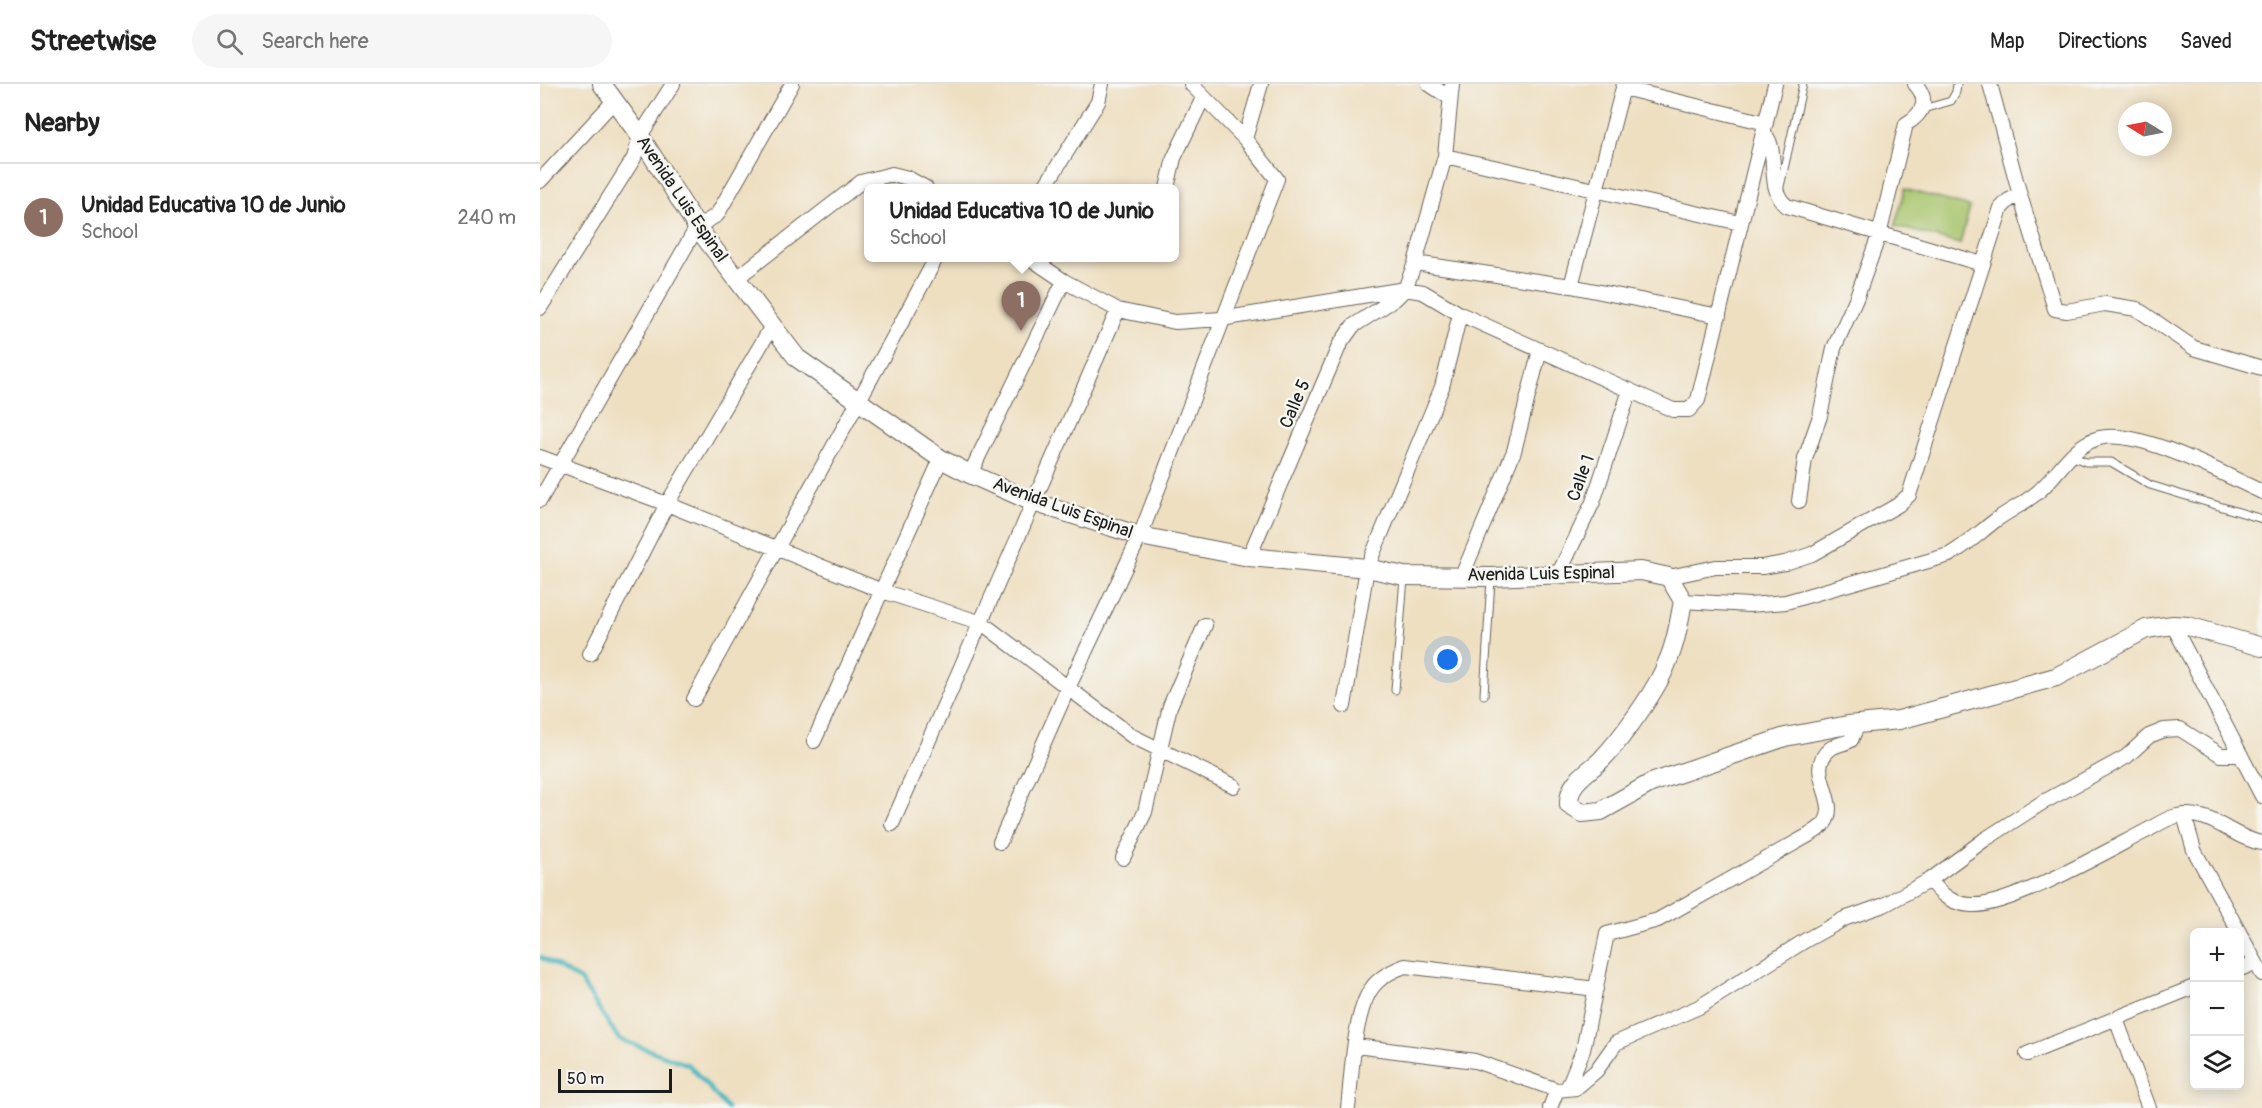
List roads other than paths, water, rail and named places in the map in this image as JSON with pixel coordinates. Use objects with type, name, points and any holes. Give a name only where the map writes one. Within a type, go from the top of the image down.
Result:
[{"type":"street","name":"Avenida Luis Espinal","points":[[602,84],[640,136],[697,227],[797,358],[859,404],[941,459],[970,474],[1033,502],[1140,536],[1249,557],[1367,568],[1404,576],[1558,575],[1641,571],[1669,577]]},
{"type":"street","points":[[540,308],[634,158],[640,136],[673,84]]},
{"type":"street","points":[[540,500],[697,227],[717,215],[792,84]]},
{"type":"street","points":[[1047,184],[1098,102],[1102,84]]},
{"type":"street","points":[[1000,842],[1068,688],[1140,536],[1221,320],[1277,180],[1245,139],[1191,84]]},
{"type":"street","points":[[1245,139],[1261,84]]},
{"type":"street","points":[[1406,289],[1445,156],[1451,91],[1429,84]]},
{"type":"street","points":[[1036,262],[1064,281],[1118,310],[1175,322],[1221,320],[1406,289],[1423,292],[1460,315],[1673,410],[1689,410],[1698,400],[1775,84]]},
{"type":"street","points":[[1799,501],[1805,459],[1820,416],[1834,348],[1856,298],[1879,235],[1906,124],[1917,117],[1923,109],[1922,94],[1915,84]]},
{"type":"street","points":[[1990,84],[2020,195],[2055,309],[2067,311],[2105,304],[2138,309],[2194,348],[2262,368]]},
{"type":"street","points":[[1571,286],[1623,86],[1765,128]]},
{"type":"street","points":[[1168,184],[1174,158],[1203,98]]},
{"type":"street","points":[[540,181],[615,101]]},
{"type":"street","points":[[1765,128],[1770,142],[1778,193],[1787,206],[1982,264]]},
{"type":"street","points":[[1445,156],[1740,223]]},
{"type":"street","points":[[737,278],[861,183],[892,174],[908,178],[918,184]]},
{"type":"street","points":[[2020,195],[2009,200],[2001,208],[1921,466],[1909,495],[1898,505],[1812,554],[1785,563],[1762,567],[1716,567],[1669,577],[1683,601],[1667,665],[1629,724],[1602,758],[1577,780],[1571,790],[1569,805],[1573,810],[1582,813],[1600,811],[1651,783],[1785,737],[1858,724],[1899,720],[2056,677],[2146,629],[2173,625],[2188,626],[2262,647]]},
{"type":"street","points":[[694,699],[775,549],[859,404],[934,262]]},
{"type":"street","points":[[1415,263],[1571,286],[1719,316]]},
{"type":"street","points":[[970,474],[1064,281]]},
{"type":"street","name":"Calle 5","points":[[1249,557],[1341,344],[1353,326],[1395,299],[1406,289]]},
{"type":"street","points":[[892,824],[1118,310]]},
{"type":"street","points":[[1344,706],[1367,568],[1442,387],[1460,315]]},
{"type":"street","points":[[590,654],[667,504],[772,326]]},
{"type":"street","points":[[1462,576],[1514,451],[1540,350]]},
{"type":"street","name":"Calle 1","points":[[1558,575],[1593,502],[1630,390]]},
{"type":"street","points":[[1683,601],[1749,605],[1786,602],[1933,561],[1969,544],[1997,519],[2030,499],[2049,483],[2071,456],[2090,442],[2113,437],[2182,454],[2262,492]]},
{"type":"street","points":[[540,457],[667,504],[882,591],[982,623],[1132,736],[1234,786]]},
{"type":"street","points":[[814,741],[941,459]]},
{"type":"street","points":[[1123,858],[1145,812],[1170,706],[1205,625]]},
{"type":"street","points":[[2173,625],[2262,796]]},
{"type":"street","points":[[1550,1108],[1583,1050],[1607,934],[1658,920],[1809,835],[1824,824],[1828,807],[1819,774],[1821,764],[1830,749],[1854,737],[1858,724]]},
{"type":"street","points":[[1356,1046],[1475,1061],[1562,1089],[1576,1088],[1588,1080],[1616,1043],[1699,1007],[1825,930],[1866,909],[1884,905],[1930,880],[1984,840],[2040,804],[2126,757],[2149,736],[2164,730],[2180,729],[2221,755],[2241,755]]},
{"type":"street","points":[[2184,815],[2194,850],[2259,968],[2244,969]]},
{"type":"street","points":[[1930,880],[1947,898],[1959,904],[1990,903],[2055,878],[2174,816],[2212,819],[2245,839],[2262,843]]},
{"type":"street","points":[[1348,1108],[1364,1004],[1375,983],[1391,971],[1405,966],[1596,989]]},
{"type":"street","points":[[2027,1054],[2190,989]]},
{"type":"street","points":[[2116,1019],[2149,1108]]},
{"type":"lane","points":[[1778,193],[1783,182],[1803,84]]},
{"type":"lane","points":[[1923,109],[1951,101],[1957,84]]},
{"type":"lane","points":[[2071,456],[2086,462],[2111,462],[2150,485],[2262,519]]},
{"type":"lane","points":[[1395,690],[1404,576]]},
{"type":"lane","points":[[1484,695],[1492,576]]},
{"type":"waterway","points":[[540,957],[580,980],[619,1039],[689,1065],[727,1108]]},
{"type":"place","name":"Unidad Educativa 10 de Junio","points":[[1021,331]]}]
